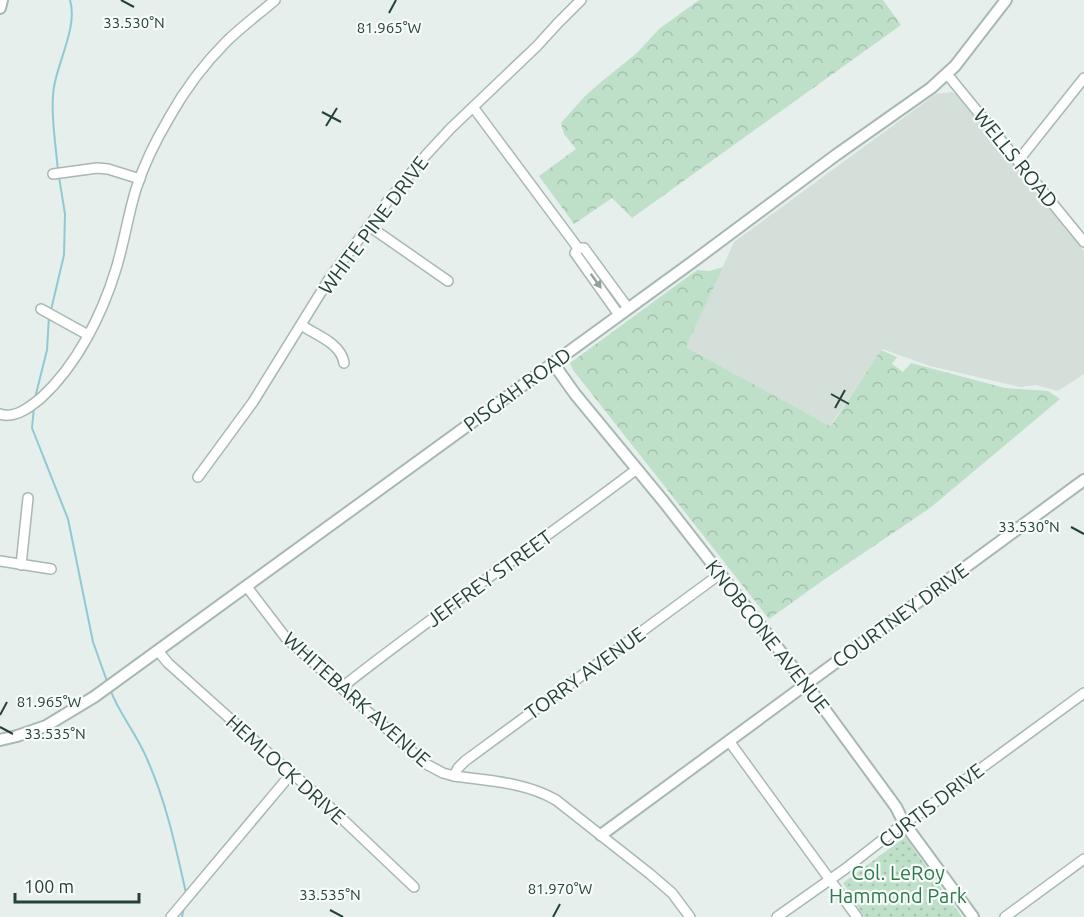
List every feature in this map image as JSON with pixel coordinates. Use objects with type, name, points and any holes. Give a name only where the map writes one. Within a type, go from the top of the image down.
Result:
[{"type":"street","points":[[0,8],[2,0]]},
{"type":"street","points":[[1,416],[27,408],[50,389],[70,363],[102,308],[117,268],[140,179],[169,117],[198,75],[227,41],[275,0]]},
{"type":"street","name":"WHITE PINE DRIVE","points":[[198,477],[253,402],[332,276],[426,155],[581,0]]},
{"type":"street","name":"PISGAH ROAD","points":[[0,740],[36,730],[65,716],[94,697],[931,88],[947,74],[1006,0]]},
{"type":"street","name":"WELLS ROAD","points":[[947,74],[1084,242]]},
{"type":"street","points":[[1018,161],[1084,78]]},
{"type":"street","points":[[473,107],[578,248]]},
{"type":"street","points":[[52,174],[97,168],[140,179]]},
{"type":"street","points":[[369,226],[448,281]]},
{"type":"street","points":[[578,248],[584,248],[628,308]]},
{"type":"street","points":[[578,248],[575,253],[619,315]]},
{"type":"street","points":[[41,309],[88,335]]},
{"type":"street","points":[[301,325],[336,347],[344,363]]},
{"type":"street","name":"KNOBCONE AVENUE","points":[[553,363],[575,394],[806,684],[973,917]]},
{"type":"street","name":"JEFFREY STREET","points":[[341,688],[637,469]]},
{"type":"street","name":"COURTNEY DRIVE","points":[[601,835],[1084,480]]},
{"type":"street","points":[[21,565],[28,498]]},
{"type":"street","points":[[0,561],[51,569]]},
{"type":"street","name":"TORRY AVENUE","points":[[454,776],[465,761],[511,726],[720,574]]},
{"type":"street","name":"WHITEBARK AVENUE","points":[[247,586],[286,638],[426,764],[454,776],[514,784],[544,793],[650,874],[672,893],[690,917]]},
{"type":"street","name":"HEMLOCK DRIVE","points":[[159,651],[168,663],[315,793],[414,886]]},
{"type":"street","name":"CURTIS DRIVE","points":[[777,917],[1084,693]]},
{"type":"street","points":[[729,741],[857,917]]},
{"type":"street","points":[[171,917],[291,774]]},
{"type":"street","points":[[1005,917],[1084,859]]},
{"type":"shaded area","points":[[952,92],[965,100],[1084,251],[1084,374],[1058,391],[1036,385],[1020,387],[930,366],[882,349],[830,426],[686,347],[734,242],[936,94]]},
{"type":"green space","points":[[699,0],[883,0],[901,25],[632,218],[612,198],[574,224],[539,176],[576,149],[564,134],[561,123],[585,96],[637,53],[659,29]]},
{"type":"green space","points":[[723,267],[686,347],[830,426],[881,350],[897,357],[892,364],[903,372],[911,363],[1005,388],[1048,391],[1060,399],[930,508],[769,619],[573,370],[570,363],[697,270],[709,271]]},
{"type":"green space","name":"Col. LeRoy Hammond Park","points":[[905,837],[962,917],[864,917],[843,883]]},
{"type":"waterway","points":[[58,171],[53,96],[56,77],[70,32],[72,10],[70,0]]},
{"type":"waterway","points":[[51,310],[64,255],[65,214],[59,177]]},
{"type":"waterway","points":[[35,398],[47,350],[49,316]]},
{"type":"waterway","points":[[34,407],[32,428],[68,519],[93,642],[108,684]]},
{"type":"waterway","points":[[110,689],[143,750],[160,791],[186,893]]},
{"type":"waterway","points":[[182,917],[184,907]]}]
